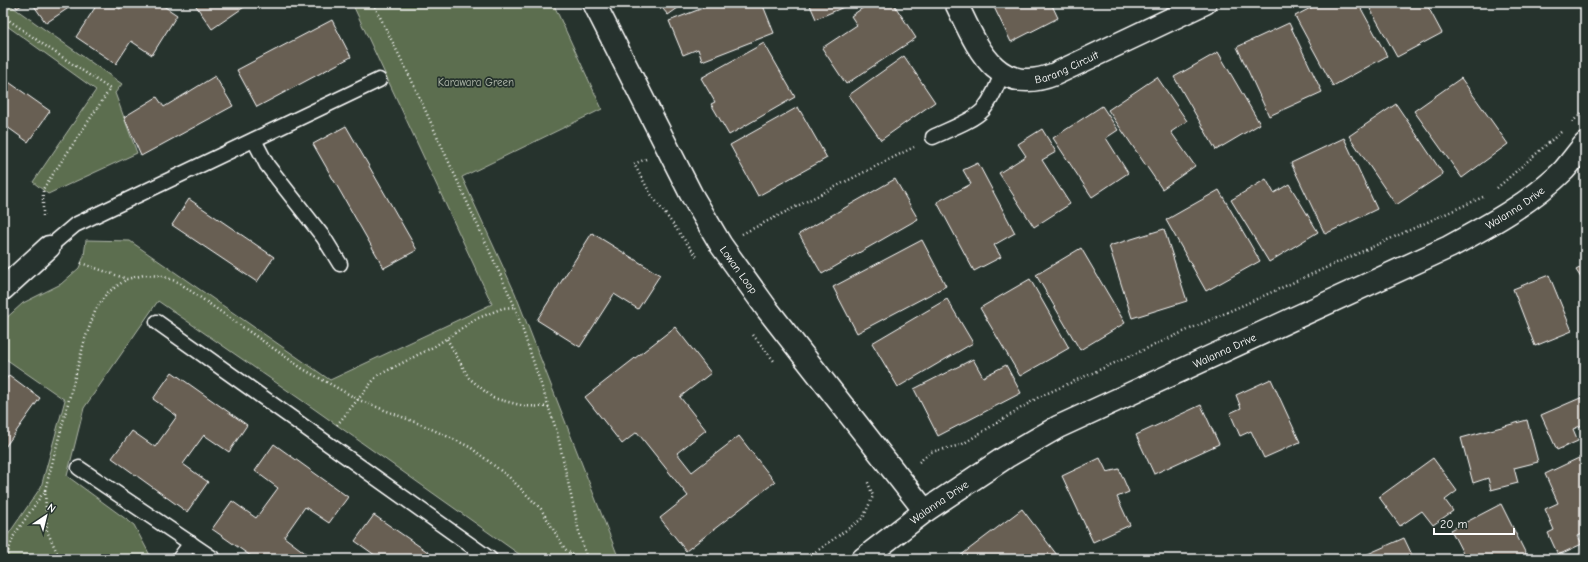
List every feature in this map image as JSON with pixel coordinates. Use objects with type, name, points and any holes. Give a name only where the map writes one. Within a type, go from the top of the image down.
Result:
[{"type":"street","name":"Lowan Loop","points":[[594,3],[691,194],[721,245],[767,309],[925,511]]},
{"type":"street","name":"Barang Circuit","points":[[956,3],[977,48],[986,59],[1002,73],[1022,79],[1042,79],[1205,3]]},
{"type":"street","name":"Walanna Drive","points":[[863,559],[925,511],[1006,457],[1058,427],[1449,247],[1489,225],[1535,194],[1564,170],[1585,144]]},
{"type":"street","points":[[3,289],[49,247]]},
{"type":"lane","points":[[933,137],[975,116],[982,110],[993,94],[1002,73]]},
{"type":"lane","points":[[49,247],[76,226],[379,80]]},
{"type":"lane","points":[[254,140],[267,165],[324,238],[340,264]]},
{"type":"lane","points":[[158,322],[490,559]]},
{"type":"lane","points":[[79,468],[214,559]]},
{"type":"lane","points":[[179,559],[191,543]]},
{"type":"path","points":[[372,3],[411,79],[515,307],[557,432],[578,532],[587,559]]},
{"type":"path","points":[[3,16],[110,89],[43,189],[43,216]]},
{"type":"path","points":[[1568,126],[1585,110]]},
{"type":"path","points":[[1492,193],[1562,131]]},
{"type":"path","points":[[721,245],[933,137]]},
{"type":"path","points":[[915,464],[931,452],[961,445],[1039,397],[1485,196]]},
{"type":"path","points":[[81,263],[127,279]]},
{"type":"path","points":[[60,559],[47,531],[45,490],[84,339],[96,309],[107,293],[127,279],[144,275],[162,276],[178,282],[303,369],[359,400],[425,426],[470,447],[509,477],[542,509],[565,549],[576,559]]},
{"type":"path","points":[[324,441],[359,400],[377,376],[435,346],[476,319],[503,308],[515,307]]},
{"type":"path","points":[[447,339],[469,378],[493,398],[524,406],[549,407]]},
{"type":"path","points":[[6,559],[13,537],[45,490]]},
{"type":"path","points":[[806,559],[863,518],[872,496]]},
{"type":"green space","points":[[3,3],[7,3],[122,84],[115,93],[137,153],[48,194],[33,182],[96,90],[3,23]]},
{"type":"green space","name":"Karawara Green","points":[[352,3],[553,3],[602,109],[462,177],[515,293],[619,559],[526,559],[310,406],[158,301],[84,408],[67,476],[134,525],[152,559],[3,559],[3,542],[41,487],[65,400],[3,357],[3,321],[23,303],[61,284],[79,268],[84,256],[86,240],[130,241],[330,380],[492,304]]},
{"type":"building","points":[[14,3],[25,3],[17,8]]},
{"type":"building","points":[[32,3],[76,3],[46,23]]},
{"type":"building","points":[[98,3],[111,3],[120,9],[124,3],[159,3],[177,15],[152,55],[131,41],[116,64],[76,37]]},
{"type":"building","points":[[194,3],[250,3],[212,29]]},
{"type":"building","points":[[658,3],[685,3],[668,15]]},
{"type":"building","points":[[716,3],[735,3],[736,6],[745,3],[762,3],[774,33],[702,61],[698,49],[683,55],[669,21]]},
{"type":"building","points":[[809,3],[853,3],[816,19]]},
{"type":"building","points":[[870,3],[893,3],[916,38],[846,84],[822,48],[857,25],[851,16]]},
{"type":"building","points":[[992,3],[1051,3],[1058,18],[1011,42]]},
{"type":"building","points":[[1320,3],[1358,3],[1387,56],[1333,86],[1295,16]]},
{"type":"building","points":[[1367,3],[1426,3],[1442,33],[1397,57]]},
{"type":"building","points":[[332,20],[351,57],[257,107],[237,70]]},
{"type":"building","points":[[1289,23],[1322,92],[1269,116],[1237,47]]},
{"type":"building","points":[[764,43],[795,97],[729,135],[711,104],[715,102],[701,78]]},
{"type":"building","points":[[1218,52],[1260,124],[1216,150],[1174,77]]},
{"type":"building","points":[[904,56],[935,102],[881,140],[849,95]]},
{"type":"building","points":[[215,76],[233,106],[141,156],[124,117],[157,97],[164,107]]},
{"type":"building","points":[[1157,77],[1187,121],[1171,132],[1195,166],[1162,189],[1108,110]]},
{"type":"building","points":[[3,78],[50,111],[28,142],[3,124]]},
{"type":"building","points":[[1461,78],[1508,144],[1462,178],[1414,111]]},
{"type":"building","points":[[1396,104],[1443,174],[1396,205],[1349,136]]},
{"type":"building","points":[[1102,106],[1118,130],[1106,138],[1128,173],[1092,197],[1053,138]]},
{"type":"building","points":[[798,107],[827,158],[758,196],[730,145]]},
{"type":"building","points":[[346,126],[417,250],[384,268],[313,144]]},
{"type":"building","points":[[1042,129],[1056,152],[1042,160],[1070,204],[1034,227],[999,173],[1026,156],[1018,144]]},
{"type":"building","points":[[1344,138],[1377,209],[1325,234],[1291,163]]},
{"type":"building","points":[[978,163],[1015,233],[994,245],[1001,257],[974,271],[937,202],[971,184],[963,170]]},
{"type":"building","points":[[895,179],[918,219],[822,274],[799,234]]},
{"type":"building","points":[[1266,179],[1274,193],[1289,184],[1318,232],[1269,262],[1231,200]]},
{"type":"building","points":[[1219,190],[1260,261],[1206,291],[1166,220]]},
{"type":"building","points":[[189,199],[274,257],[257,282],[172,225]]},
{"type":"building","points":[[1164,229],[1187,301],[1132,318],[1109,246]]},
{"type":"building","points":[[592,233],[660,275],[638,309],[614,294],[580,347],[537,320]]},
{"type":"building","points":[[922,240],[946,286],[857,333],[833,287]]},
{"type":"building","points":[[1081,248],[1125,323],[1080,350],[1036,275]]},
{"type":"building","points":[[1585,265],[1585,284],[1576,270]]},
{"type":"building","points":[[1549,275],[1572,331],[1535,346],[1513,289]]},
{"type":"building","points":[[1030,279],[1069,348],[1020,376],[980,308]]},
{"type":"building","points":[[947,299],[973,343],[898,387],[872,343]]},
{"type":"building","points":[[675,327],[711,373],[680,397],[706,430],[677,453],[692,472],[739,436],[775,482],[686,551],[660,518],[688,496],[637,432],[622,444],[585,397]]},
{"type":"building","points":[[973,359],[983,377],[1006,365],[1021,393],[938,436],[914,389]]},
{"type":"building","points":[[172,372],[247,425],[229,452],[204,435],[183,464],[208,482],[187,512],[112,458],[132,431],[155,447],[177,416],[153,399]]},
{"type":"building","points":[[9,375],[40,398],[3,450],[3,384]]},
{"type":"building","points":[[1271,379],[1300,442],[1264,458],[1251,431],[1240,436],[1230,413],[1241,408],[1236,395]]},
{"type":"building","points":[[1585,396],[1585,424],[1573,429],[1578,441],[1557,450],[1541,415]]},
{"type":"building","points":[[1201,405],[1219,444],[1154,474],[1136,435]]},
{"type":"building","points":[[1527,420],[1538,462],[1514,468],[1518,483],[1491,490],[1488,478],[1473,483],[1461,438]]},
{"type":"building","points":[[274,444],[348,497],[329,523],[305,507],[284,537],[308,555],[305,559],[255,559],[212,529],[232,501],[256,518],[278,488],[255,471]]},
{"type":"building","points":[[1583,456],[1585,460],[1585,533],[1578,536],[1582,544],[1558,555],[1548,533],[1554,530],[1545,509],[1558,503],[1545,474]]},
{"type":"building","points":[[1100,458],[1107,472],[1119,469],[1129,492],[1117,497],[1130,525],[1093,542],[1062,476]]},
{"type":"building","points":[[1433,458],[1457,491],[1445,500],[1453,511],[1433,525],[1422,511],[1400,526],[1379,497]]},
{"type":"building","points":[[1501,504],[1528,558],[1535,555],[1537,559],[1466,559],[1451,530]]},
{"type":"building","points":[[1022,509],[1060,559],[962,559],[960,556]]},
{"type":"building","points":[[374,515],[438,559],[378,559],[379,558],[355,541]]},
{"type":"building","points":[[1404,538],[1414,559],[1361,559],[1361,557]]}]
